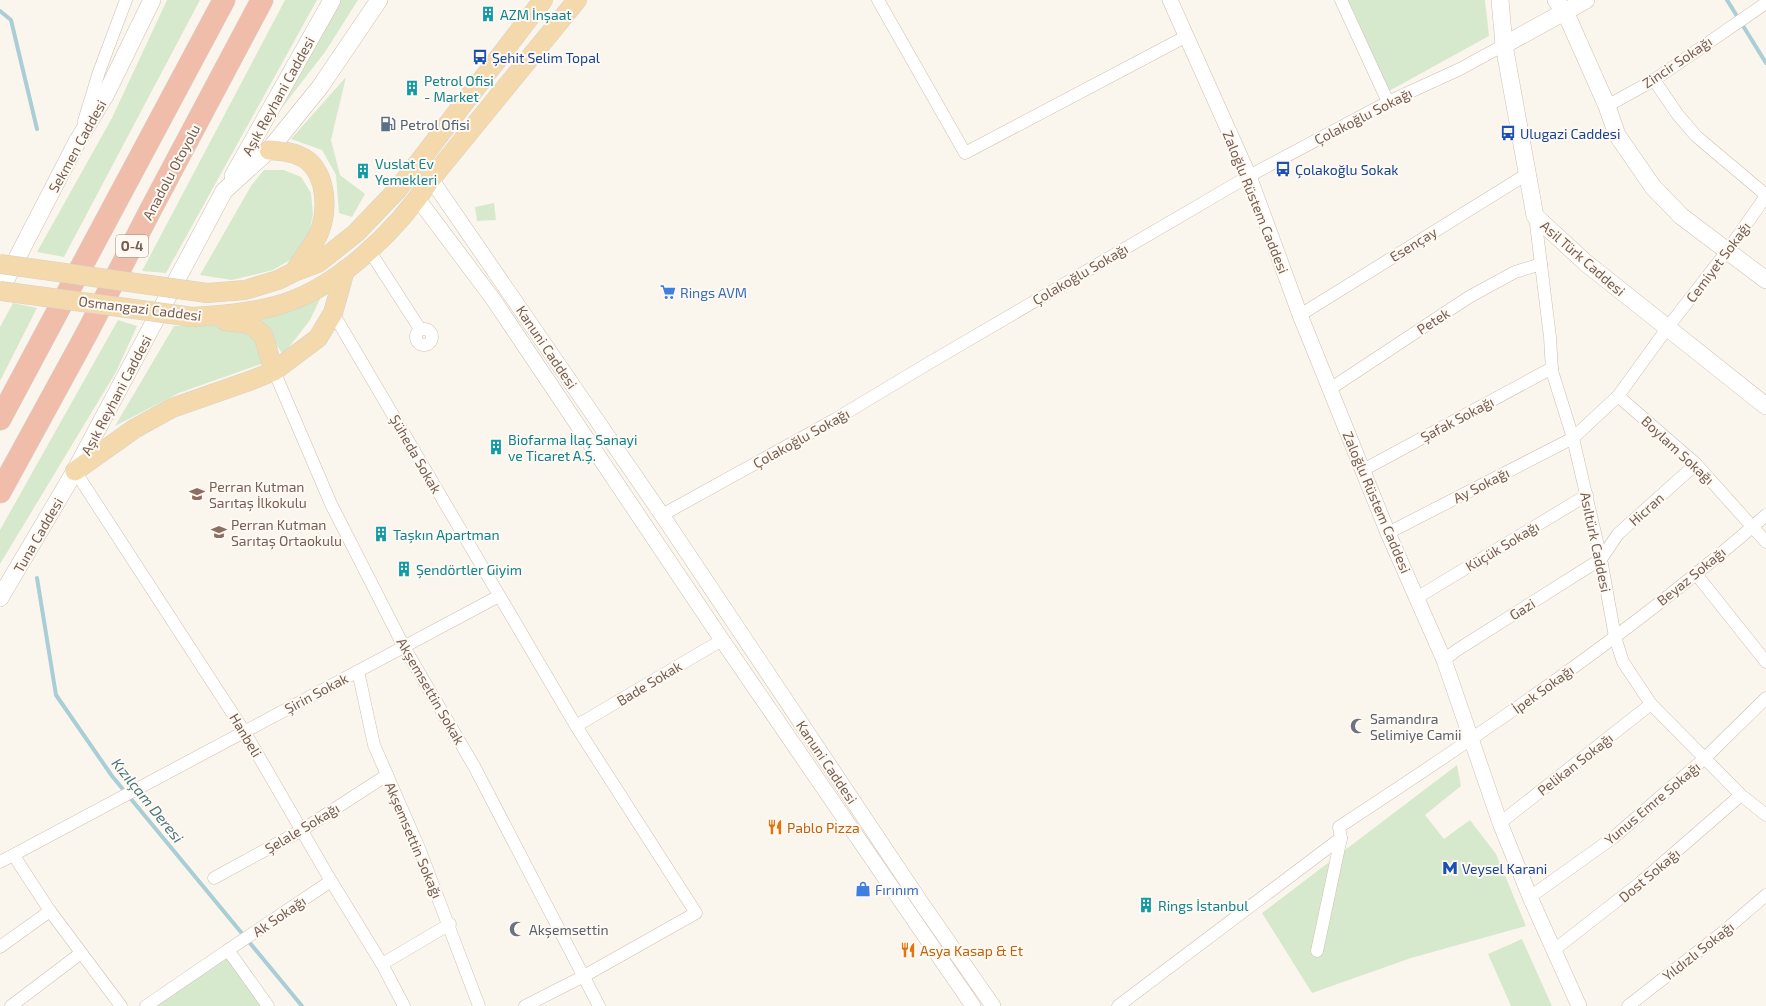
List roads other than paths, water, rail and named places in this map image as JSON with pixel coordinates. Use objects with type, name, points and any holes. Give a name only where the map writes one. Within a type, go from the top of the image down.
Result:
[{"type":"highway","name":"O-4","points":[[0,419],[224,0]]},
{"type":"highway","name":"Anadolu Otoyolu","points":[[0,492],[87,334],[151,209],[262,0]]},
{"type":"main road","name":"Sekmen Caddesi","points":[[0,291],[77,142],[106,94],[152,0]]},
{"type":"main road","name":"Aşık Reyhani Caddesi","points":[[75,472],[224,192],[332,0]]},
{"type":"main road","name":"Aşık Reyhani Caddesi","points":[[224,192],[269,150],[320,87],[379,0]]},
{"type":"main road","name":"Osmangazi Caddesi","points":[[0,291],[193,317],[227,314],[276,306],[308,293],[345,270],[370,250],[418,199],[431,179],[578,0]]},
{"type":"main road","name":"Asil Türk Caddesi","points":[[1500,0],[1504,46],[1535,216],[1586,263],[1766,406]]},
{"type":"main road","points":[[1504,46],[1562,4],[1585,0]]},
{"type":"main road","name":"Osmangazi Caddesi","points":[[0,264],[207,293],[245,290],[278,280],[318,263],[356,233],[398,189],[542,1]]},
{"type":"main road","points":[[1562,4],[1607,106],[1618,136],[1653,187],[1681,216],[1766,280]]},
{"type":"main road","points":[[269,150],[288,152],[307,160],[316,170],[321,181],[324,198],[320,230],[294,272]]},
{"type":"main road","points":[[409,174],[431,179]]},
{"type":"main road","points":[[409,174],[418,199]]},
{"type":"main road","points":[[75,472],[134,429],[172,408],[274,371],[318,338],[333,313],[345,270]]},
{"type":"main road","points":[[193,317],[250,324],[263,335],[274,371]]},
{"type":"main road","name":"Tuna Caddesi","points":[[0,598],[75,472]]},
{"type":"street","points":[[77,142],[126,0]]},
{"type":"street","points":[[878,0],[965,153],[1185,37]]},
{"type":"street","name":"Zaloğlu Rüstem Caddesi","points":[[1170,0],[1185,37],[1249,176],[1300,315],[1388,533],[1418,597],[1444,660],[1500,823],[1530,897],[1579,1006]]},
{"type":"street","points":[[1341,0],[1388,102]]},
{"type":"street","name":"Zincir Sokağı","points":[[1607,106],[1654,80],[1733,24],[1766,3]]},
{"type":"street","name":"Çolakoğlu Sokağı","points":[[662,515],[834,420],[1249,176],[1388,102],[1460,69],[1504,46]]},
{"type":"street","points":[[1654,80],[1678,115],[1696,136],[1766,196]]},
{"type":"street","name":"Esençay","points":[[1300,315],[1527,174]]},
{"type":"street","name":"Kanuni Caddesi","points":[[431,179],[662,515],[920,901],[994,1006]]},
{"type":"street","name":"Cemiyet Sokağı","points":[[1618,396],[1668,327],[1728,250],[1766,196]]},
{"type":"street","name":"Kanuni Caddesi","points":[[418,199],[492,300],[722,640],[973,1006]]},
{"type":"street","name":"Asıltürk Caddesi","points":[[1535,216],[1552,368],[1573,438],[1587,495],[1616,637],[1623,662],[1651,704],[1741,795],[1766,815]]},
{"type":"street","points":[[370,250],[420,329]]},
{"type":"street","name":"Petek","points":[[1330,389],[1469,297],[1515,272],[1541,264]]},
{"type":"street","name":"Şüheda Sokak","points":[[333,313],[576,726],[696,913],[584,976]]},
{"type":"street","name":"Şafak Sokağı","points":[[1363,470],[1552,368]]},
{"type":"street","name":"Akşemsettin Sokak","points":[[274,371],[331,504],[404,647],[474,766],[599,1006]]},
{"type":"street","name":"Ay Sokağı","points":[[1388,533],[1573,438],[1618,396]]},
{"type":"street","name":"Boylam Sokağı","points":[[1618,396],[1696,464],[1766,542]]},
{"type":"street","name":"Hicran","points":[[1601,559],[1618,534],[1696,464]]},
{"type":"street","name":"Hanbeli","points":[[75,472],[244,731],[331,881],[382,964],[404,1006]]},
{"type":"street","name":"Küçük Sokağı","points":[[1418,597],[1587,495]]},
{"type":"street","name":"Beyaz Sokağı","points":[[1616,637],[1696,574],[1766,514]]},
{"type":"street","points":[[645,526],[662,515]]},
{"type":"street","name":"Gazi","points":[[1444,660],[1601,559]]},
{"type":"street","points":[[1696,574],[1766,662]]},
{"type":"street","name":"Şirin Sokak","points":[[0,862],[14,856],[244,731],[499,596]]},
{"type":"street","name":"İpek Sokağı","points":[[1341,838],[1339,827],[1471,741],[1616,637]]},
{"type":"street","name":"Bade Sokak","points":[[576,726],[722,640]]},
{"type":"street","name":"Akşemsettin Sokağı","points":[[358,671],[374,745],[450,924],[479,1006]]},
{"type":"street","name":"Yunus Emre Sokağı","points":[[1530,897],[1614,836],[1705,758],[1766,698]]},
{"type":"street","name":"Pelikan Sokağı","points":[[1500,823],[1651,704]]},
{"type":"street","name":"Şelale Sokağı","points":[[214,878],[302,830],[387,775]]},
{"type":"street","name":"Dost Sokağı","points":[[1554,950],[1641,882],[1741,795]]},
{"type":"street","points":[[1317,951],[1341,838]]},
{"type":"street","points":[[1118,1006],[1341,838]]},
{"type":"street","points":[[14,856],[50,911],[121,1006]]},
{"type":"street","name":"Ak Sokağı","points":[[146,1006],[331,881]]},
{"type":"street","name":"Yıldızlı Sokağı","points":[[1628,1006],[1722,933],[1766,895]]},
{"type":"street","points":[[0,947],[50,911]]},
{"type":"street","points":[[382,964],[450,924]]},
{"type":"street","points":[[228,950],[268,1006]]},
{"type":"street","points":[[11,1006],[81,953]]},
{"type":"street","points":[[525,1006],[584,976]]},
{"type":"waterway","points":[[1727,0],[1766,63]]},
{"type":"waterway","name":"Kızılçam Deresi","points":[[0,11],[11,20],[37,129]]},
{"type":"waterway","name":"Kızılçam Deresi","points":[[37,578],[56,695],[112,776],[302,1006]]},
{"type":"place","name":"AZM İnşaat","points":[[488,14]]},
{"type":"place","name":"Şehit Selim Topal","points":[[480,57]]},
{"type":"place","name":"Petrol Ofisi - Market","points":[[412,88]]},
{"type":"place","name":"Petrol Ofisi","points":[[388,124]]},
{"type":"place","name":"Ulugazi Caddesi","points":[[1508,133]]},
{"type":"place","name":"Çolakoğlu Sokak","points":[[1283,169]]},
{"type":"place","name":"Vuslat Ev Yemekleri","points":[[363,171]]},
{"type":"place","name":"Rings AVM","points":[[668,292]]},
{"type":"place","name":"Biofarma İlaç Sanayi ve Ticaret A.Ş.","points":[[496,447]]},
{"type":"place","name":"Perran Kutman Sarıtaş İlkokulu","points":[[197,494]]},
{"type":"place","name":"Perran Kutman Sarıtaş Ortaokulu","points":[[219,532]]},
{"type":"place","name":"Taşkın Apartman","points":[[381,534]]},
{"type":"place","name":"Şendörtler Giyim","points":[[404,569]]},
{"type":"place","name":"Samandıra Selimiye Camii","points":[[1358,726]]},
{"type":"place","name":"Pablo Pizza","points":[[775,827]]},
{"type":"place","name":"Veysel Karani","points":[[1450,868]]},
{"type":"place","name":"Fırınım","points":[[863,889]]},
{"type":"place","name":"Rings İstanbul","points":[[1146,905]]},
{"type":"place","name":"Akşemsettin","points":[[517,929]]},
{"type":"place","name":"Asya Kasap & Et","points":[[908,950]]}]
